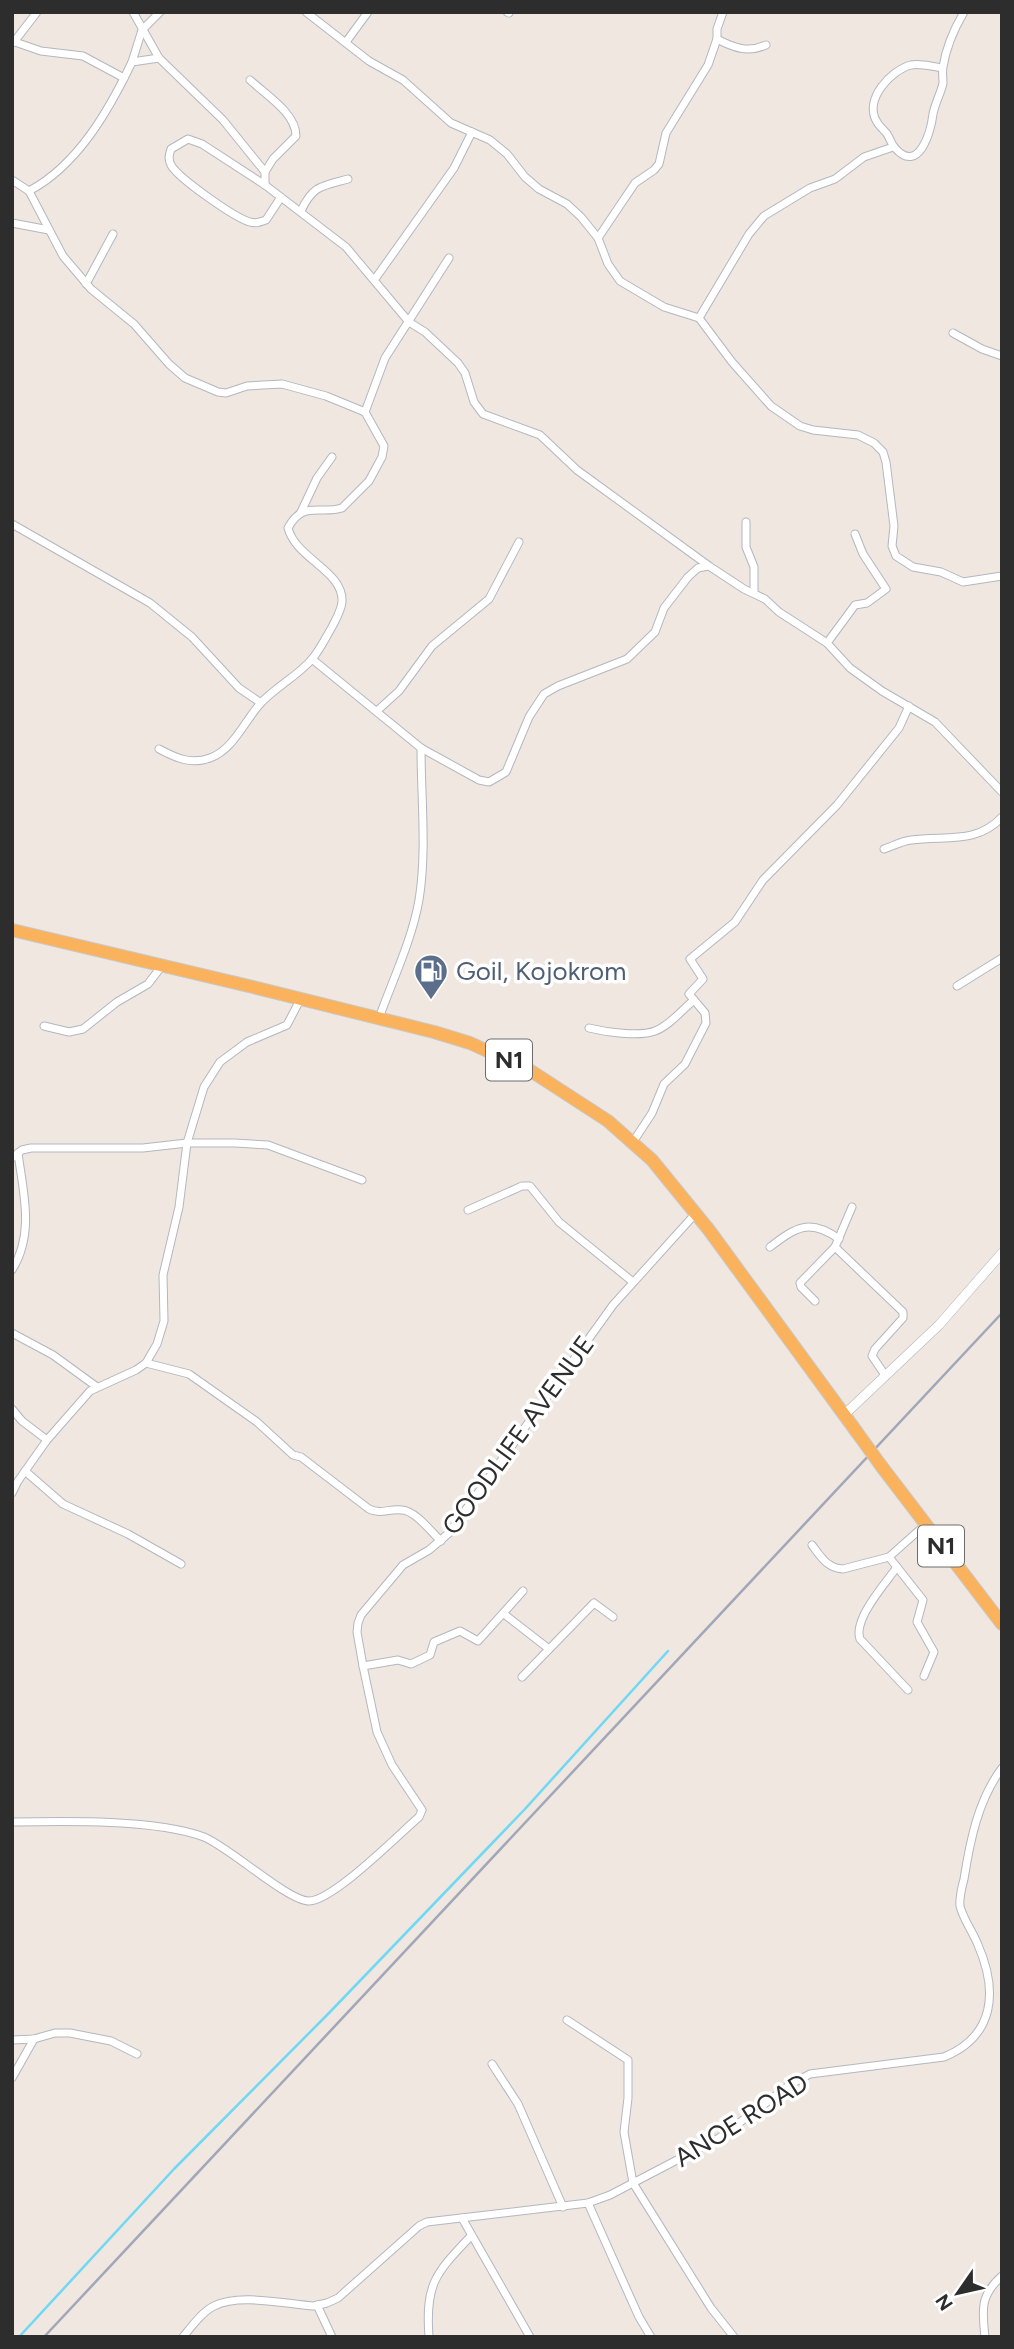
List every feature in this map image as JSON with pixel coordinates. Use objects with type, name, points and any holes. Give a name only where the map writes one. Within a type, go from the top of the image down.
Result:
[{"type":"highway","name":"N1","points":[[12,930],[301,998],[470,1043],[508,1059],[586,1106],[652,1160],[695,1213],[1002,1625]]},
{"type":"street","points":[[37,12],[13,42],[41,51],[83,56],[124,78]]},
{"type":"street","points":[[133,12],[159,58],[223,120],[265,172]]},
{"type":"street","points":[[29,191],[74,152],[103,117],[132,62],[142,30],[160,12]]},
{"type":"street","points":[[306,12],[369,61],[403,80],[451,123],[490,141],[507,154],[525,177],[539,189],[567,204],[598,238],[608,264],[620,281],[664,307],[699,318],[732,362],[771,406],[800,426],[858,435],[874,443],[883,452],[890,482],[894,526],[892,546],[893,552],[900,560],[913,567],[941,572],[963,582],[1002,576]]},
{"type":"street","points":[[346,42],[368,12]]},
{"type":"street","points":[[598,238],[635,183],[659,164],[666,133],[703,75],[717,40],[717,29],[723,12]]},
{"type":"street","points":[[943,68],[915,64],[903,68],[891,76],[875,100],[873,113],[893,147],[904,155],[919,153],[933,126],[933,112],[943,84],[943,68],[955,26],[964,12]]},
{"type":"street","points":[[717,40],[733,47],[751,50],[766,45]]},
{"type":"street","points":[[132,62],[159,58]]},
{"type":"street","points":[[250,80],[290,117],[296,128],[296,136],[273,159],[265,172],[265,185]]},
{"type":"street","points":[[374,279],[454,167],[472,132]]},
{"type":"street","points":[[281,197],[266,220],[248,222],[234,215],[182,177],[172,166],[169,157],[171,149],[188,139],[202,144],[265,185],[301,211],[346,247],[409,322],[425,332],[458,363],[465,373],[474,402],[483,414],[541,435],[577,470],[709,566],[827,643],[850,668],[943,728],[1002,792]]},
{"type":"street","points":[[699,318],[748,234],[764,216],[810,188],[835,179],[864,157],[893,147]]},
{"type":"street","points":[[301,211],[308,195],[314,189],[348,179]]},
{"type":"street","points":[[12,180],[29,191],[63,256],[86,284],[134,324],[185,378],[226,393],[247,386],[282,384],[326,396],[365,412],[384,446],[382,457],[369,481],[342,508],[314,508],[301,512]]},
{"type":"street","points":[[12,223],[49,230]]},
{"type":"street","points":[[86,284],[113,234]]},
{"type":"street","points":[[365,412],[385,358],[449,258]]},
{"type":"street","points":[[953,333],[982,349],[1002,356]]},
{"type":"street","points":[[159,749],[179,759],[196,762],[212,758],[226,749],[261,704],[313,659],[338,614],[342,604],[341,590],[335,580],[291,539],[288,527],[301,512],[308,495],[332,457]]},
{"type":"street","points":[[746,522],[746,547],[754,567],[754,593]]},
{"type":"street","points":[[12,524],[150,603],[192,636],[239,688],[261,704]]},
{"type":"street","points":[[827,643],[855,605],[867,603],[886,589],[886,585],[863,554],[855,534]]},
{"type":"street","points":[[377,710],[399,691],[432,646],[489,599],[519,542]]},
{"type":"street","points":[[313,659],[421,748],[479,780],[489,782],[506,772],[529,717],[544,694],[558,685],[623,662],[655,632],[664,608],[688,578],[698,568],[709,566]]},
{"type":"street","points":[[633,1142],[652,1113],[664,1084],[685,1063],[706,1023],[705,1013],[690,991],[703,978],[690,959],[735,922],[763,880],[837,805],[899,728],[909,706]]},
{"type":"street","points":[[379,1018],[409,938],[419,899],[422,872],[421,748]]},
{"type":"street","points":[[884,849],[908,840],[975,835],[993,827],[1002,817]]},
{"type":"street","points":[[957,986],[1002,958]]},
{"type":"street","points":[[44,1027],[69,1032],[83,1029],[117,1002],[148,984],[161,967]]},
{"type":"street","points":[[12,1493],[47,1440],[90,1391],[136,1370],[146,1363],[158,1344],[164,1321],[163,1275],[179,1207],[187,1143],[204,1087],[213,1070],[247,1042],[287,1025],[301,998]]},
{"type":"street","points":[[589,1028],[651,1032],[660,1028],[694,1000]]},
{"type":"street","points":[[12,1270],[24,1244],[27,1222],[15,1155],[31,1148],[143,1149],[187,1143],[268,1145],[362,1180]]},
{"type":"street","points":[[468,1210],[523,1186],[530,1186],[559,1222],[633,1282]]},
{"type":"street","points":[[815,1301],[800,1283],[835,1247],[852,1207]]},
{"type":"street","name":"GOODLIFE AVENUE","points":[[12,1822],[153,1826],[205,1838],[288,1892],[307,1901],[324,1897],[419,1817],[422,1810],[393,1765],[377,1732],[357,1632],[361,1615],[403,1565],[441,1541],[613,1305],[695,1213]]},
{"type":"street","points":[[770,1247],[797,1228],[812,1226],[822,1228],[839,1238]]},
{"type":"street","points":[[835,1247],[903,1312],[903,1318],[875,1349],[872,1356],[885,1375]]},
{"type":"street","points":[[845,1414],[939,1325],[1002,1253]]},
{"type":"street","points":[[12,1333],[53,1355],[97,1387]]},
{"type":"street","points":[[146,1363],[189,1374],[242,1411],[294,1456],[301,1457],[369,1509],[378,1512],[399,1509],[409,1512],[441,1541]]},
{"type":"street","points":[[12,1409],[22,1421],[47,1440]]},
{"type":"street","points":[[25,1471],[63,1504],[128,1534],[181,1564]]},
{"type":"street","points":[[811,1545],[825,1562],[836,1569],[843,1569],[889,1557],[925,1525]]},
{"type":"street","points":[[889,1557],[923,1600],[918,1622],[934,1653],[925,1676]]},
{"type":"street","points":[[897,1567],[860,1621],[858,1632],[860,1639],[908,1690]]},
{"type":"street","points":[[363,1666],[398,1660],[414,1663],[430,1655],[434,1642],[460,1631],[478,1641],[523,1591]]},
{"type":"street","points":[[522,1677],[594,1603],[613,1617]]},
{"type":"street","points":[[504,1614],[549,1649]]},
{"type":"street","name":"ANOE ROAD","points":[[183,2337],[202,2315],[215,2305],[230,2301],[327,2304],[338,2298],[419,2226],[437,2220],[563,2207],[588,2203],[610,2195],[719,2138],[800,2078],[810,2074],[944,2057],[960,2050],[974,2038],[982,2025],[991,1992],[988,1972],[960,1902],[978,1816],[1002,1768]]},
{"type":"street","points":[[567,2020],[628,2060],[628,2098],[624,2132],[633,2183],[711,2308],[734,2337]]},
{"type":"street","points":[[12,2040],[34,2039],[55,2033],[85,2035],[111,2041],[136,2054]]},
{"type":"street","points":[[12,2078],[34,2039]]},
{"type":"street","points":[[492,2064],[518,2104],[563,2207]]},
{"type":"street","points":[[588,2203],[639,2317],[651,2337]]},
{"type":"street","points":[[462,2218],[530,2337]]},
{"type":"street","points":[[429,2337],[432,2286],[441,2267],[471,2236]]},
{"type":"street","points":[[985,2337],[982,2307],[993,2283],[1002,2276]]},
{"type":"street","points":[[317,2305],[332,2337]]},
{"type":"waterway","points":[[19,2337],[174,2169],[525,1809],[668,1651]]},
{"type":"railway","points":[[44,2337],[1002,1313]]},
{"type":"place","name":"Goil, Kojokrom","points":[[431,1001]]}]
